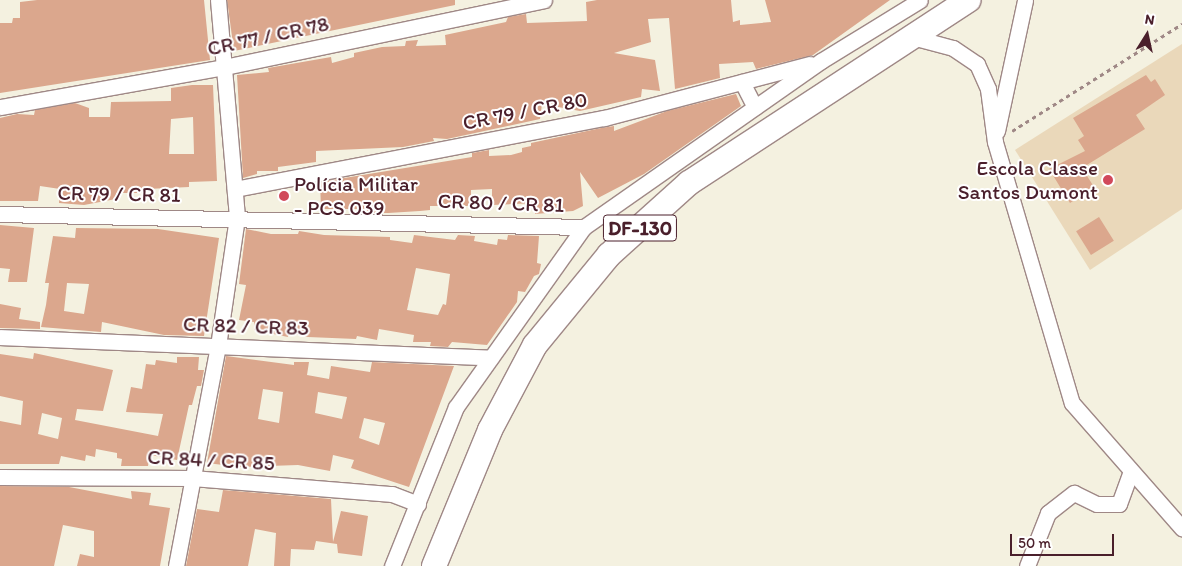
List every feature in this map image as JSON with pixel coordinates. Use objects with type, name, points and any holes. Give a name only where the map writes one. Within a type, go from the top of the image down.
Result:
[{"type":"main road","name":"DF-130","points":[[434,566],[490,430],[535,345],[609,255],[689,183],[969,0]]},
{"type":"street","points":[[176,566],[218,346],[237,217],[218,0]]},
{"type":"street","name":"CR 77 / CR 78","points":[[0,106],[224,67],[544,0]]},
{"type":"street","points":[[392,566],[456,407],[584,227],[821,61],[920,0]]},
{"type":"street","points":[[995,142],[1025,0]]},
{"type":"street","points":[[912,37],[953,48],[977,64],[988,89],[995,142],[1072,404],[1182,528]]},
{"type":"street","name":"CR 79 / CR 80","points":[[235,189],[604,118],[821,61]]},
{"type":"street","points":[[742,82],[755,107]]},
{"type":"street","name":"CR 79 / CR 81","points":[[0,214],[237,217]]},
{"type":"street","name":"CR 80 / CR 81","points":[[237,217],[584,227]]},
{"type":"street","name":"CR 82 / CR 83","points":[[0,337],[65,342],[218,346],[490,358]]},
{"type":"street","points":[[1028,566],[1048,512],[1074,493],[1098,504],[1119,504],[1131,470]]},
{"type":"street","name":"CR 84 / CR 85","points":[[0,477],[192,478],[392,494],[418,504]]},
{"type":"path","points":[[995,142],[1182,24]]},
{"type":"shaded area","name":"Escola Classe Santos Dumont","points":[[1182,44],[1182,209],[1090,270],[1015,150]]},
{"type":"building","points":[[37,0],[204,0],[210,60],[0,93],[0,23],[12,23],[13,18],[20,18],[20,2]]},
{"type":"building","points":[[227,0],[455,0],[455,5],[234,51]]},
{"type":"building","points":[[597,0],[731,0],[733,22],[740,20],[740,25],[771,22],[765,0],[890,0],[813,55],[756,69],[753,62],[719,64],[720,78],[675,89],[669,18],[648,19],[651,42],[614,53],[655,60],[660,91],[642,89],[641,97],[580,111],[542,104],[540,119],[447,139],[433,138],[434,141],[403,147],[316,151],[316,162],[278,167],[278,171],[257,171],[257,174],[243,178],[237,75],[269,72],[268,68],[331,57],[332,63],[354,57],[354,53],[382,47],[405,46],[406,41],[418,40],[416,46],[446,45],[445,35],[506,22],[508,17],[526,14],[527,23],[587,21],[586,2]]},
{"type":"building","points":[[1146,75],[1151,82],[1155,79],[1165,95],[1136,115],[1145,129],[1082,168],[1094,187],[1070,203],[1049,169],[1085,151],[1078,140],[1084,136],[1073,118]]},
{"type":"building","points":[[213,85],[217,181],[189,182],[189,187],[147,189],[147,193],[116,193],[116,199],[84,205],[59,203],[60,189],[40,186],[38,201],[0,201],[0,118],[17,114],[34,115],[35,110],[75,103],[89,108],[89,117],[110,117],[111,102],[171,101],[171,88]],"holes":[[[193,117],[194,154],[169,154],[171,119]]]},
{"type":"building","points":[[736,94],[741,106],[644,174],[598,198],[580,172],[583,206],[573,211],[535,214],[535,203],[492,205],[492,189],[471,190],[471,206],[430,206],[430,210],[388,213],[367,213],[367,209],[321,209],[320,182],[472,157],[472,153],[489,150],[489,156],[511,155],[522,152],[522,148],[531,146],[531,143],[614,126],[614,131],[667,111]]},
{"type":"building","points":[[1099,217],[1114,241],[1091,255],[1076,231]]},
{"type":"building","points":[[0,225],[34,228],[27,282],[8,282],[10,269],[0,268]]},
{"type":"building","points":[[76,228],[158,229],[219,238],[204,336],[164,335],[102,322],[101,332],[41,327],[49,283],[45,283],[53,236],[75,238]],"holes":[[[67,283],[89,284],[84,314],[64,311]]]},
{"type":"building","points":[[246,229],[271,234],[298,234],[299,231],[324,235],[390,237],[390,240],[412,243],[414,235],[455,240],[458,235],[475,236],[474,241],[497,245],[498,239],[507,240],[508,235],[539,236],[537,263],[541,264],[539,274],[534,276],[525,292],[518,291],[517,302],[487,345],[452,342],[448,347],[430,346],[431,342],[413,342],[414,335],[379,329],[377,340],[357,336],[356,339],[308,337],[289,333],[288,337],[254,330],[254,322],[239,320],[246,285],[239,284]],"holes":[[[416,268],[450,274],[446,305],[443,304],[438,315],[407,310]]]},
{"type":"building","points":[[0,304],[21,308],[19,319],[40,322],[40,329],[0,328]]},
{"type":"building","points":[[34,353],[113,370],[103,411],[77,409],[75,420],[158,436],[163,414],[126,412],[131,387],[142,389],[146,364],[155,365],[156,360],[177,363],[177,357],[199,357],[198,370],[204,370],[201,386],[197,386],[192,405],[189,405],[177,460],[150,455],[148,466],[121,466],[122,459],[117,458],[117,453],[96,449],[95,457],[86,455],[85,461],[61,456],[59,464],[0,464],[0,421],[21,425],[23,401],[0,396],[0,354],[33,359]],"holes":[[[42,413],[62,418],[58,439],[38,434]]]},
{"type":"building","points":[[226,356],[294,365],[294,362],[309,362],[307,375],[329,379],[331,366],[370,372],[372,362],[454,366],[409,487],[351,468],[354,460],[333,455],[330,471],[298,465],[239,467],[207,463]],"holes":[[[263,389],[283,392],[279,423],[258,419]],[[318,392],[347,397],[342,419],[315,413]],[[364,418],[385,423],[379,445],[359,438]]]},
{"type":"building","points":[[0,486],[69,487],[132,499],[131,491],[151,493],[149,505],[170,508],[160,566],[77,566],[80,554],[94,557],[94,531],[63,525],[54,566],[0,566]]},
{"type":"building","points":[[223,490],[331,499],[333,542],[341,511],[368,516],[362,556],[338,553],[337,544],[316,541],[314,550],[291,549],[290,566],[274,566],[276,533],[255,529],[248,566],[186,566],[197,509],[219,512]]},
{"type":"place","name":"Escola Classe Santos Dumont","points":[[1108,180]]},
{"type":"place","name":"Polícia Militar - PCS 039","points":[[284,196]]}]
